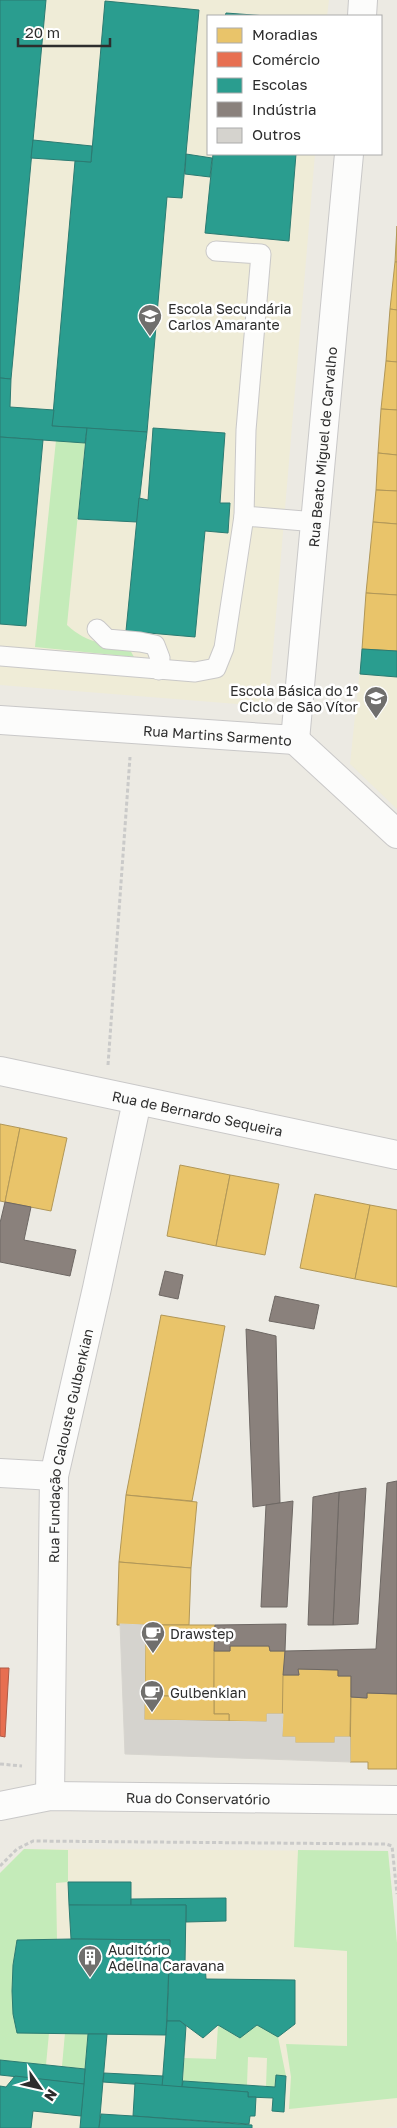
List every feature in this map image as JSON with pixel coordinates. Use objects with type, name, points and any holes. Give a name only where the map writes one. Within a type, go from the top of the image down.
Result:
[{"type":"street","points":[[362,15],[364,0]]},
{"type":"street","name":"Rua Beato Miguel de Carvalho","points":[[295,740],[349,155]]},
{"type":"street","name":"Rua Martins Sarmento","points":[[0,720],[295,740],[397,834]]},
{"type":"street","name":"Rua de Bernardo Sequeira","points":[[0,1071],[397,1155]]},
{"type":"street","name":"Rua Fundação Calouste Gulbenkian","points":[[50,1796],[54,1476],[98,1288],[137,1101]]},
{"type":"street","points":[[0,1473],[54,1476]]},
{"type":"street","name":"Rua do Conservatório","points":[[0,1806],[50,1796],[397,1800]]},
{"type":"lane","points":[[0,656],[159,670],[196,672],[216,668],[224,648],[244,516],[246,430],[261,254],[216,251]]},
{"type":"lane","points":[[244,516],[316,522]]},
{"type":"lane","points":[[97,629],[107,639],[155,645],[160,658],[159,670]]},
{"type":"path","points":[[108,1060],[131,729]]},
{"type":"path","points":[[0,1764],[26,1766]]},
{"type":"path","points":[[0,1866],[17,1849],[33,1841],[386,1844],[392,1846],[397,1894]]},
{"type":"shaded area","name":"Escola Secundária Carlos Amarante","points":[[0,0],[329,0],[327,15],[207,15],[207,155],[315,155],[269,698],[266,704],[261,706],[0,685]]},
{"type":"shaded area","name":"Escola Básica do 1º Ciclo de São Vítor","points":[[362,649],[397,651],[397,809],[350,764]]},
{"type":"shaded area","points":[[24,1849],[388,1851],[397,1943],[397,2126],[385,2128],[0,2128],[0,1873]]},
{"type":"green space","points":[[56,440],[85,443],[67,625],[90,640],[130,650],[134,657],[35,647]]},
{"type":"green space","points":[[24,1849],[68,1850],[68,1882],[56,1883],[57,1940],[17,1940],[13,1963],[12,1998],[17,2033],[49,2033],[46,2065],[0,2060],[0,1873]]},
{"type":"green space","points":[[298,1850],[388,1851],[397,1943],[397,2098],[289,2109],[291,2077],[286,2044],[347,2046],[347,1951],[294,1947]]},
{"type":"green space","points":[[218,2025],[239,2038],[257,2025],[278,2037],[286,2076],[276,2076],[275,2087],[266,2087],[267,2058],[248,2057],[247,2085],[183,2081],[184,2058],[216,2059]]},
{"type":"green space","points":[[65,2033],[88,2034],[85,2069],[62,2066]]},
{"type":"building: Moradias","points":[[397,226],[397,262],[395,262]]},
{"type":"building: Moradias","points":[[395,262],[397,262],[397,310],[390,309]]},
{"type":"building: Moradias","points":[[390,309],[397,310],[397,362],[386,361]]},
{"type":"building: Moradias","points":[[386,361],[397,362],[397,410],[381,409]]},
{"type":"building: Moradias","points":[[381,409],[397,410],[397,455],[378,453]]},
{"type":"building: Moradias","points":[[378,453],[397,455],[397,491],[376,490]]},
{"type":"building: Moradias","points":[[376,490],[397,491],[397,524],[373,522]]},
{"type":"building: Moradias","points":[[373,522],[397,524],[397,595],[366,593]]},
{"type":"building: Moradias","points":[[366,593],[397,595],[397,651],[362,649]]},
{"type":"building: Moradias","points":[[0,1124],[20,1128],[5,1202],[0,1201]]},
{"type":"building: Moradias","points":[[20,1128],[67,1138],[51,1211],[5,1202]]},
{"type":"building: Moradias","points":[[180,1165],[230,1175],[216,1246],[167,1236]]},
{"type":"building: Moradias","points":[[230,1175],[279,1184],[265,1255],[216,1246]]},
{"type":"building: Moradias","points":[[315,1194],[370,1205],[355,1279],[300,1268]]},
{"type":"building: Moradias","points":[[370,1205],[397,1210],[397,1287],[355,1279]]},
{"type":"building: Moradias","points":[[161,1315],[225,1326],[192,1501],[126,1495]]},
{"type":"building: Moradias","points":[[126,1495],[197,1502],[191,1568],[119,1562]]},
{"type":"building: Moradias","points":[[119,1562],[191,1568],[189,1625],[117,1625]]},
{"type":"building: Moradias","points":[[145,1625],[215,1625],[214,1690],[199,1690],[199,1696],[158,1696],[158,1691],[145,1691]]},
{"type":"building: Moradias","points":[[230,1646],[269,1646],[270,1651],[285,1651],[283,1714],[267,1714],[267,1722],[229,1721],[229,1714],[214,1714],[214,1651],[230,1651]]},
{"type":"building: Moradias","points":[[298,1669],[338,1670],[338,1676],[351,1676],[350,1737],[335,1737],[335,1743],[295,1743],[295,1737],[282,1737],[283,1675],[299,1675]]},
{"type":"building: Moradias","points":[[199,1690],[214,1690],[214,1714],[229,1714],[229,1721],[144,1720],[145,1691],[158,1691],[158,1696],[199,1696]]},
{"type":"building: Moradias","points":[[367,1693],[397,1694],[397,1769],[368,1769],[368,1762],[350,1762],[351,1697],[367,1698]]},
{"type":"building: Comércio","points":[[0,1668],[9,1668],[5,1737],[0,1736]]},
{"type":"building: Escolas","points":[[0,0],[46,0],[11,379],[0,378]]},
{"type":"building: Escolas","points":[[105,1],[199,10],[182,198],[167,197],[147,432],[52,426],[75,161],[91,162]]},
{"type":"building: Escolas","points":[[226,13],[253,15],[225,15]]},
{"type":"building: Escolas","points":[[33,140],[92,146],[91,162],[31,158]]},
{"type":"building: Escolas","points":[[186,154],[212,158],[210,177],[185,174]]},
{"type":"building: Escolas","points":[[213,155],[296,155],[289,241],[205,233]]},
{"type":"building: Escolas","points":[[0,378],[11,379],[10,407],[54,410],[52,426],[87,428],[85,443],[0,437]]},
{"type":"building: Escolas","points":[[87,428],[147,432],[137,522],[78,519]]},
{"type":"building: Escolas","points":[[153,428],[225,433],[220,503],[230,503],[228,533],[205,531],[195,637],[126,631],[139,498],[148,500]]},
{"type":"building: Escolas","points":[[0,437],[43,440],[26,626],[0,624]]},
{"type":"building: Escolas","points":[[362,649],[397,651],[397,677],[360,674]]},
{"type":"building: Escolas","points":[[68,1882],[131,1882],[131,1906],[69,1905]]},
{"type":"building: Escolas","points":[[226,1898],[226,1921],[186,1922],[186,1905],[131,1906],[131,1899]]},
{"type":"building: Escolas","points":[[69,1905],[186,1905],[185,1964],[205,1963],[206,1979],[295,1980],[295,2024],[278,2037],[257,2025],[240,2038],[218,2025],[203,2038],[180,2021],[167,2021],[170,1940],[71,1939]]},
{"type":"building: Escolas","name":"Auditório Adelina Caravana","points":[[17,1940],[170,1940],[166,2035],[17,2033],[13,2014],[12,1991],[13,1965]]},
{"type":"building: Escolas","points":[[167,2021],[180,2021],[186,2026],[182,2087],[162,2086]]},
{"type":"building: Escolas","points":[[88,2034],[107,2034],[99,2128],[80,2128]]},
{"type":"building: Escolas","points":[[0,2060],[85,2069],[84,2084],[0,2075]]},
{"type":"building: Escolas","points":[[104,2073],[163,2076],[162,2086],[103,2082]]},
{"type":"building: Escolas","points":[[276,2075],[286,2076],[284,2112],[272,2111],[273,2098],[248,2097],[248,2092],[182,2087],[183,2081],[275,2087]]},
{"type":"building: Escolas","points":[[15,2076],[84,2084],[81,2116],[33,2111],[31,2128],[0,2128],[0,2086],[6,2087]]},
{"type":"building: Escolas","points":[[135,2083],[248,2092],[248,2097],[256,2097],[255,2116],[250,2116],[249,2124],[133,2116]]},
{"type":"building: Escolas","points":[[101,2114],[252,2125],[252,2128],[99,2128]]},
{"type":"building: Indústria","points":[[5,1202],[31,1207],[24,1240],[76,1250],[70,1276],[0,1262],[0,1223]]},
{"type":"building: Indústria","points":[[165,1271],[183,1275],[178,1299],[159,1295]]},
{"type":"building: Indústria","points":[[275,1296],[319,1305],[314,1329],[269,1321]]},
{"type":"building: Indústria","points":[[246,1329],[276,1336],[280,1503],[253,1507]]},
{"type":"building: Indústria","points":[[397,1481],[397,1694],[367,1693],[367,1698],[351,1697],[351,1676],[338,1676],[338,1670],[298,1669],[299,1675],[283,1675],[285,1651],[376,1649],[387,1483]]},
{"type":"building: Indústria","points":[[366,1488],[358,1624],[333,1625],[339,1492]]},
{"type":"building: Indústria","points":[[339,1492],[333,1625],[308,1625],[313,1497]]},
{"type":"building: Indústria","points":[[293,1501],[287,1607],[261,1607],[266,1505]]},
{"type":"building: Indústria","points":[[286,1624],[285,1651],[270,1651],[269,1646],[230,1646],[230,1651],[214,1651],[215,1625]]},
{"type":"building: Outros","points":[[120,1624],[145,1625],[144,1720],[267,1722],[267,1714],[283,1714],[282,1737],[295,1737],[295,1743],[335,1743],[335,1737],[350,1737],[350,1762],[125,1754]]},
{"type":"place","name":"Escola Secundária Carlos Amarante","points":[[150,337]]},
{"type":"place","name":"Escola Básica do 1º Ciclo de São Vítor","points":[[376,719]]},
{"type":"place","name":"Drawstep","points":[[153,1654]]},
{"type":"place","name":"Gulbenkian","points":[[152,1713]]},
{"type":"place","name":"Auditório Adelina Caravana","points":[[90,1978]]}]
